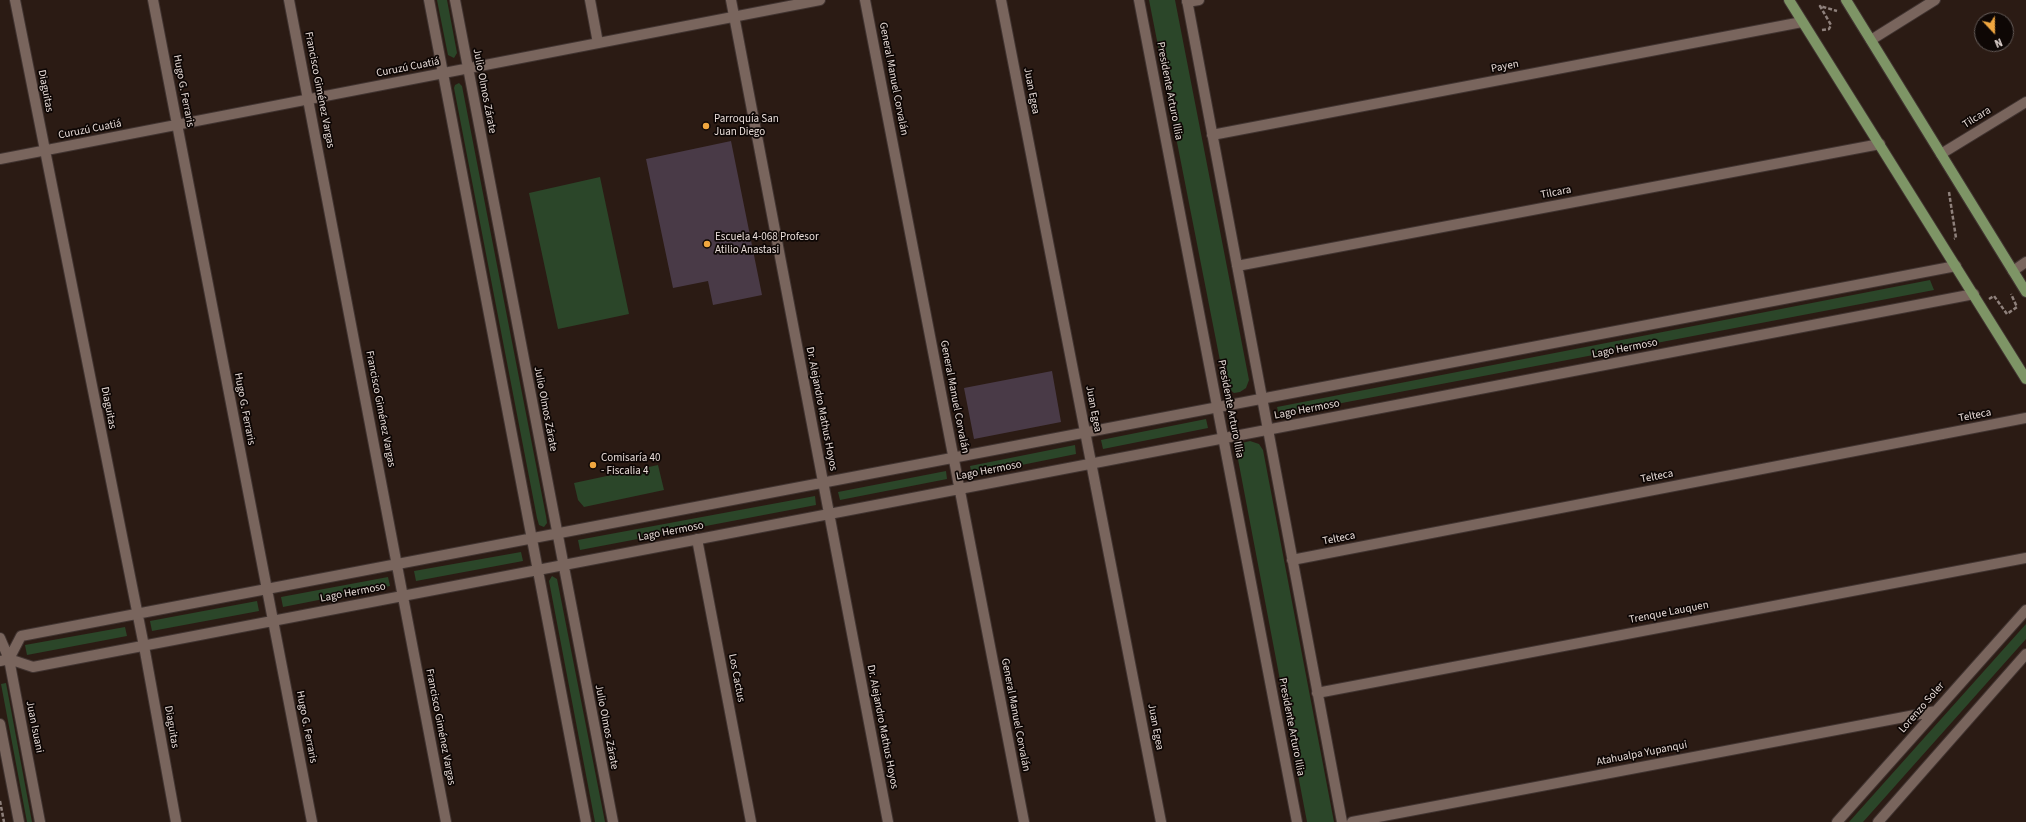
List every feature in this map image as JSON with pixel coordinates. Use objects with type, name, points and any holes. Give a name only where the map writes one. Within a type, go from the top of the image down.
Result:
[{"type":"main road","points":[[1788,0],[2026,378]]},
{"type":"main road","points":[[1846,0],[2026,292]]},
{"type":"street","name":"Diaguitas","points":[[15,0],[144,646],[176,822]]},
{"type":"street","name":"Hugo G. Ferraris","points":[[153,0],[312,822]]},
{"type":"street","name":"Francisco Giménez Vargas","points":[[289,0],[446,822]]},
{"type":"street","points":[[429,0],[586,822]]},
{"type":"street","name":"Julio Olmos Zárate","points":[[455,0],[613,822]]},
{"type":"street","points":[[590,0],[598,43]]},
{"type":"street","name":"Dr. Alejandro Mathus Hoyos","points":[[731,0],[888,822]]},
{"type":"street","name":"Curuzú Cuatiá","points":[[0,159],[820,0]]},
{"type":"street","name":"General Manuel Corvalán","points":[[865,0],[1024,822]]},
{"type":"street","name":"Juan Egea","points":[[1001,0],[1161,822]]},
{"type":"street","name":"Presidente Arturo Illia","points":[[1139,0],[1297,822]]},
{"type":"street","points":[[1199,0],[1187,1],[1342,822]]},
{"type":"street","points":[[1871,40],[1935,0]]},
{"type":"street","name":"Payen","points":[[1212,135],[1802,22]]},
{"type":"street","name":"Tilcara","points":[[1941,154],[2026,102]]},
{"type":"street","name":"Tilcara","points":[[1237,266],[1880,144]]},
{"type":"street","points":[[2013,271],[2026,262]]},
{"type":"street","name":"Lago Hermoso","points":[[1956,266],[21,636],[4,660],[33,667],[1974,294]]},
{"type":"street","name":"Telteca","points":[[1292,560],[2026,418]]},
{"type":"street","name":"Los Cactus","points":[[698,539],[751,822]]},
{"type":"street","name":"Trenque Lauquen","points":[[1317,693],[2026,558]]},
{"type":"street","name":"Lorenzo Soler","points":[[1837,822],[2026,610]]},
{"type":"street","name":"Juan Isuani","points":[[0,638],[40,822]]},
{"type":"street","points":[[1878,822],[2026,654]]},
{"type":"street","name":"Atahualpa Yupanqui","points":[[1352,822],[1936,710]]},
{"type":"street","points":[[0,724],[19,822]]},
{"type":"path","points":[[1811,36],[1819,30],[1829,29],[1831,25],[1820,6],[1837,10],[1841,16]]},
{"type":"path","points":[[1943,246],[1956,238],[1948,195],[1953,174]]},
{"type":"path","points":[[1980,304],[1994,296],[2007,314],[2017,308],[2008,289],[2020,282]]},
{"type":"path","points":[[0,801],[4,822]]},
{"type":"green space","points":[[437,0],[447,0],[457,53],[454,58],[448,55]]},
{"type":"green space","points":[[1149,0],[1175,0],[1249,380],[1246,388],[1240,392],[1234,393],[1225,386]]},
{"type":"green space","points":[[459,83],[462,86],[546,516],[547,523],[544,527],[539,525],[537,518],[454,88],[455,85]]},
{"type":"green space","points":[[600,177],[629,314],[558,329],[529,193]]},
{"type":"green space","points":[[1930,280],[1934,290],[1279,415],[1277,407]]},
{"type":"green space","points":[[1206,419],[1208,428],[1103,449],[1101,440]]},
{"type":"green space","points":[[1250,441],[1259,444],[1263,450],[1334,822],[1307,822],[1237,454],[1242,443]]},
{"type":"green space","points":[[1075,445],[1076,454],[972,475],[970,466]]},
{"type":"green space","points":[[658,465],[664,490],[584,507],[578,500],[574,483]]},
{"type":"green space","points":[[946,471],[947,479],[840,500],[838,492]]},
{"type":"green space","points":[[815,496],[816,505],[580,550],[578,540]]},
{"type":"green space","points":[[521,552],[523,561],[416,581],[414,571]]},
{"type":"green space","points":[[552,576],[557,579],[605,822],[595,822],[549,581]]},
{"type":"green space","points":[[388,577],[390,586],[283,607],[281,597]]},
{"type":"green space","points":[[257,601],[259,611],[152,631],[150,621]]},
{"type":"green space","points":[[2026,624],[2026,639],[1863,822],[1849,822]]},
{"type":"green space","points":[[125,627],[127,636],[27,655],[25,645]]},
{"type":"green space","points":[[6,683],[32,822],[27,822],[1,684]]},
{"type":"building","points":[[731,141],[762,295],[713,305],[708,281],[673,288],[646,159]]},
{"type":"building","points":[[1052,371],[1061,422],[974,439],[964,388]]},
{"type":"place","name":"Parroquía San Juan Diego","points":[[706,126]]},
{"type":"place","name":"Escuela 4-068 Profesor Atilio Anastasi","points":[[707,244]]},
{"type":"place","name":"Comisaría 40 - Fiscalia 4","points":[[593,465]]}]
